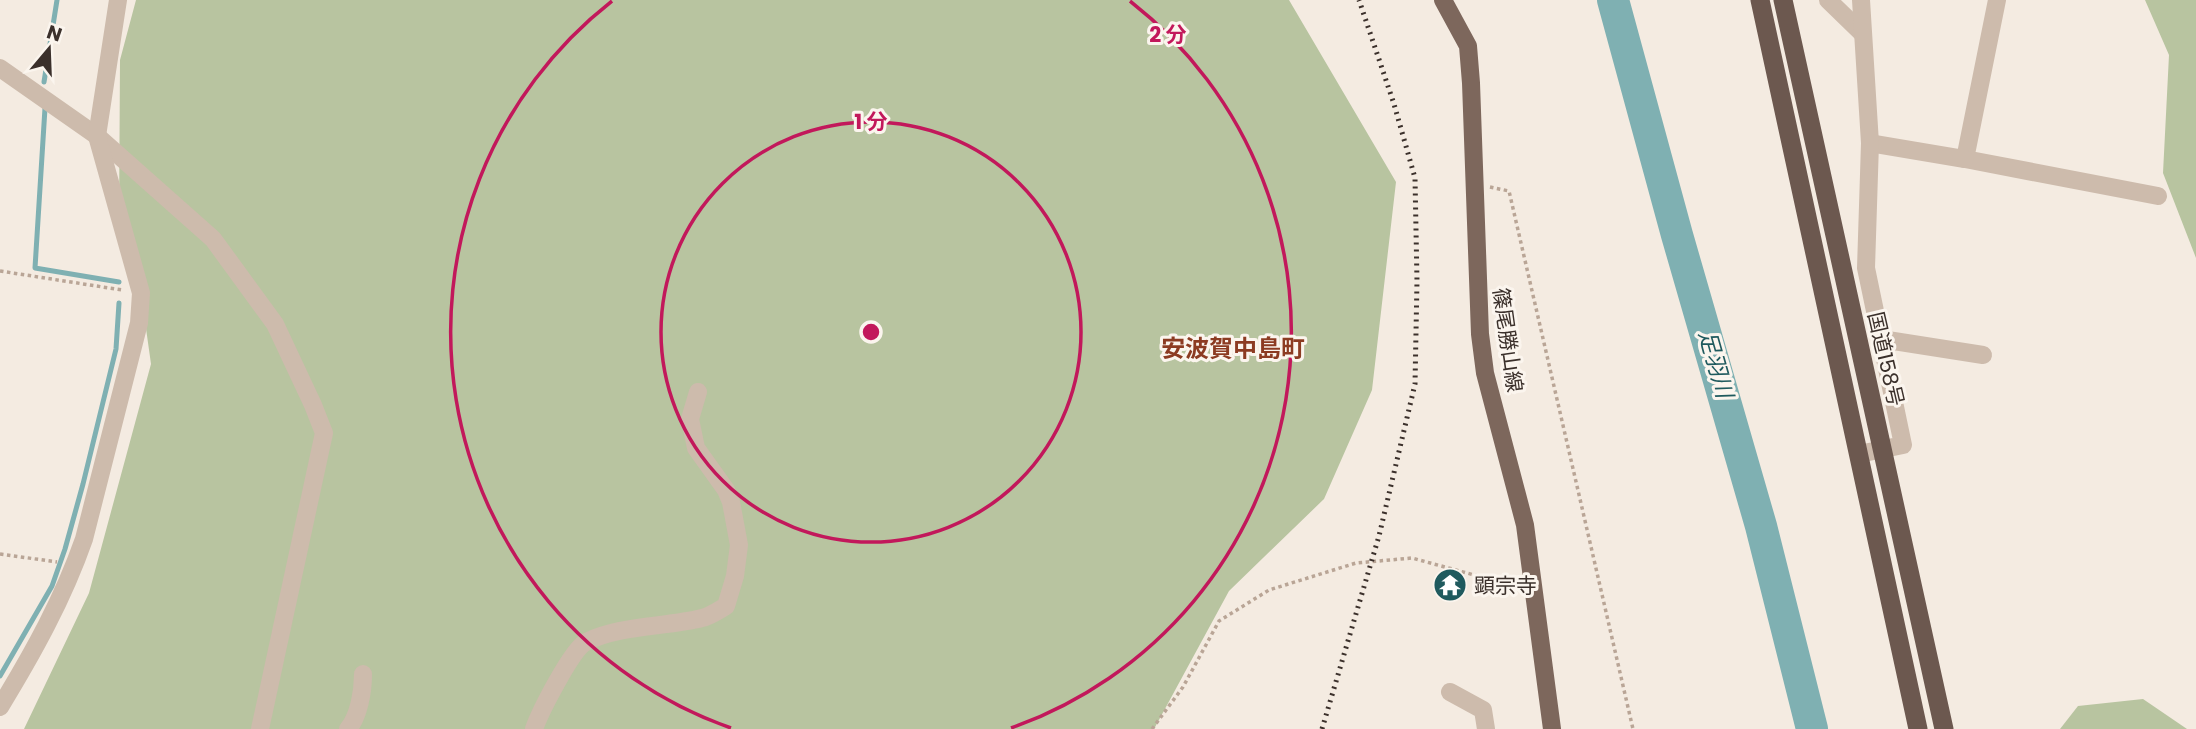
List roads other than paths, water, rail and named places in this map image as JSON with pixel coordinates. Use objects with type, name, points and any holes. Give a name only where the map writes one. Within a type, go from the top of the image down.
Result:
[{"type":"highway","points":[[1760,0],[1918,729]]},
{"type":"highway","name":"国道158号","points":[[1783,0],[1944,729]]},
{"type":"main road","name":"篠尾勝山線","points":[[1443,0],[1468,46],[1477,286],[1485,373],[1525,525],[1552,729]]},
{"type":"street","points":[[0,707],[34,652],[75,565],[139,323],[141,293],[97,136],[118,0]]},
{"type":"street","points":[[1828,0],[1863,34]]},
{"type":"street","points":[[1858,454],[1902,445],[1866,268],[1870,143],[1861,0]]},
{"type":"street","points":[[1965,159],[1997,0]]},
{"type":"street","points":[[0,68],[97,136],[212,239],[275,324],[313,405],[324,433],[260,729]]},
{"type":"street","points":[[1870,143],[2158,196]]},
{"type":"street","points":[[1881,339],[1983,355]]},
{"type":"street","points":[[534,729],[551,693],[584,642],[624,630],[705,618],[726,606],[735,576],[739,545],[731,502],[726,490],[696,449],[690,419],[698,392]]},
{"type":"street","points":[[348,729],[363,688],[363,674]]},
{"type":"street","points":[[1450,692],[1483,710],[1486,729]]},
{"type":"waterway","points":[[44,82],[57,0]]},
{"type":"waterway","name":"足羽川","points":[[1613,0],[1761,526],[1812,729]]},
{"type":"waterway","points":[[45,108],[35,268],[119,282]]},
{"type":"waterway","points":[[0,676],[52,586],[65,549],[116,349],[119,303]]},
{"type":"railway","points":[[1322,729],[1379,536],[1415,384],[1415,178],[1394,104],[1359,0]]},
{"type":"place","name":"顕宗寺","points":[[1450,585]]},
{"type":"district","name":"安波賀中島町","points":[[1233,348]]}]
